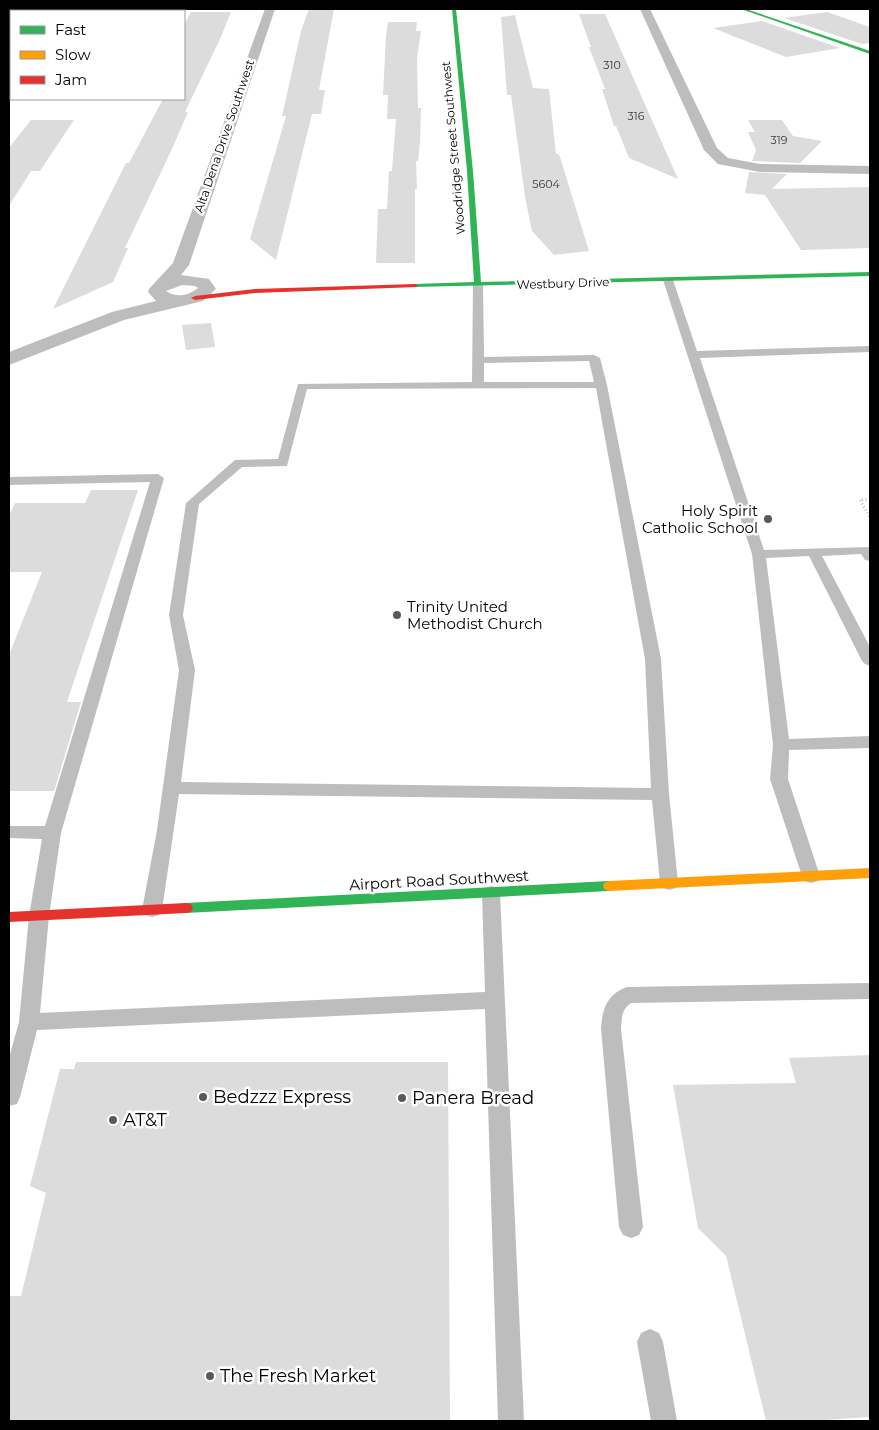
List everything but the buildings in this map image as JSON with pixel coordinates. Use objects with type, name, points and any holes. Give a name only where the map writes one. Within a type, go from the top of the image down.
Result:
[{"type":"street","name":"Alta Dena Drive Southwest","points":[[159,289],[181,264],[270,9]]},
{"type":"street","name":"Woodridge Street Southwest","points":[[454,9],[470,171],[478,285]]},
{"type":"street","points":[[645,9],[711,150],[723,161],[760,168],[870,170]]},
{"type":"street","points":[[744,9],[870,53]]},
{"type":"street","points":[[181,264],[194,291]]},
{"type":"street","name":"Westbury Drive","points":[[9,358],[118,316],[194,291],[255,291],[870,274]]},
{"type":"street","points":[[175,281],[194,291],[164,298],[159,289],[175,281]]},
{"type":"street","name":"Westbury Drive","points":[[118,316],[122,310],[159,289]]},
{"type":"street","name":"Airport Road Southwest","points":[[9,918],[870,873]]},
{"type":"lane","points":[[668,280],[759,554],[781,745],[779,779],[811,876]]},
{"type":"lane","points":[[478,285],[478,385]]},
{"type":"lane","points":[[692,355],[870,349]]},
{"type":"lane","points":[[478,360],[594,358],[601,385],[653,659],[660,794],[669,883]]},
{"type":"lane","points":[[152,910],[187,670],[176,615],[193,503],[239,463],[283,463],[302,386],[601,385]]},
{"type":"lane","points":[[9,481],[158,478],[52,833],[39,916],[29,1022],[15,1051],[9,1096]]},
{"type":"lane","points":[[759,554],[866,550],[870,558]]},
{"type":"lane","points":[[814,553],[870,661]]},
{"type":"lane","points":[[781,745],[870,742]]},
{"type":"lane","points":[[171,788],[660,794]]},
{"type":"lane","points":[[9,832],[52,833]]},
{"type":"lane","points":[[491,893],[511,1421]]},
{"type":"lane","points":[[631,1227],[611,1029],[612,1013],[616,1002],[627,995],[870,991]]},
{"type":"lane","points":[[29,1022],[495,1000]]},
{"type":"lane","points":[[650,1342],[664,1421]]},
{"type":"path","points":[[870,499],[860,500],[870,518]]},
{"type":"traffic: fast","points":[[454,9],[470,171],[478,285]]},
{"type":"traffic: fast","points":[[743,9],[870,53]]},
{"type":"traffic: fast","points":[[415,286],[870,274]]},
{"type":"traffic: fast","points":[[186,908],[609,886]]},
{"type":"traffic: slow","points":[[609,886],[870,873]]},
{"type":"traffic: jam","points":[[195,298],[255,291],[415,286]]},
{"type":"traffic: jam","points":[[9,917],[186,908]]},
{"type":"place","name":"Holy Spirit Catholic School","points":[[768,519]]},
{"type":"place","name":"Trinity United Methodist Church","points":[[397,615]]},
{"type":"place","name":"Bedzzz Express","points":[[203,1097]]},
{"type":"place","name":"Panera Bread","points":[[402,1098]]},
{"type":"place","name":"AT&T","points":[[113,1120]]},
{"type":"place","name":"The Fresh Market","points":[[210,1376]]}]
